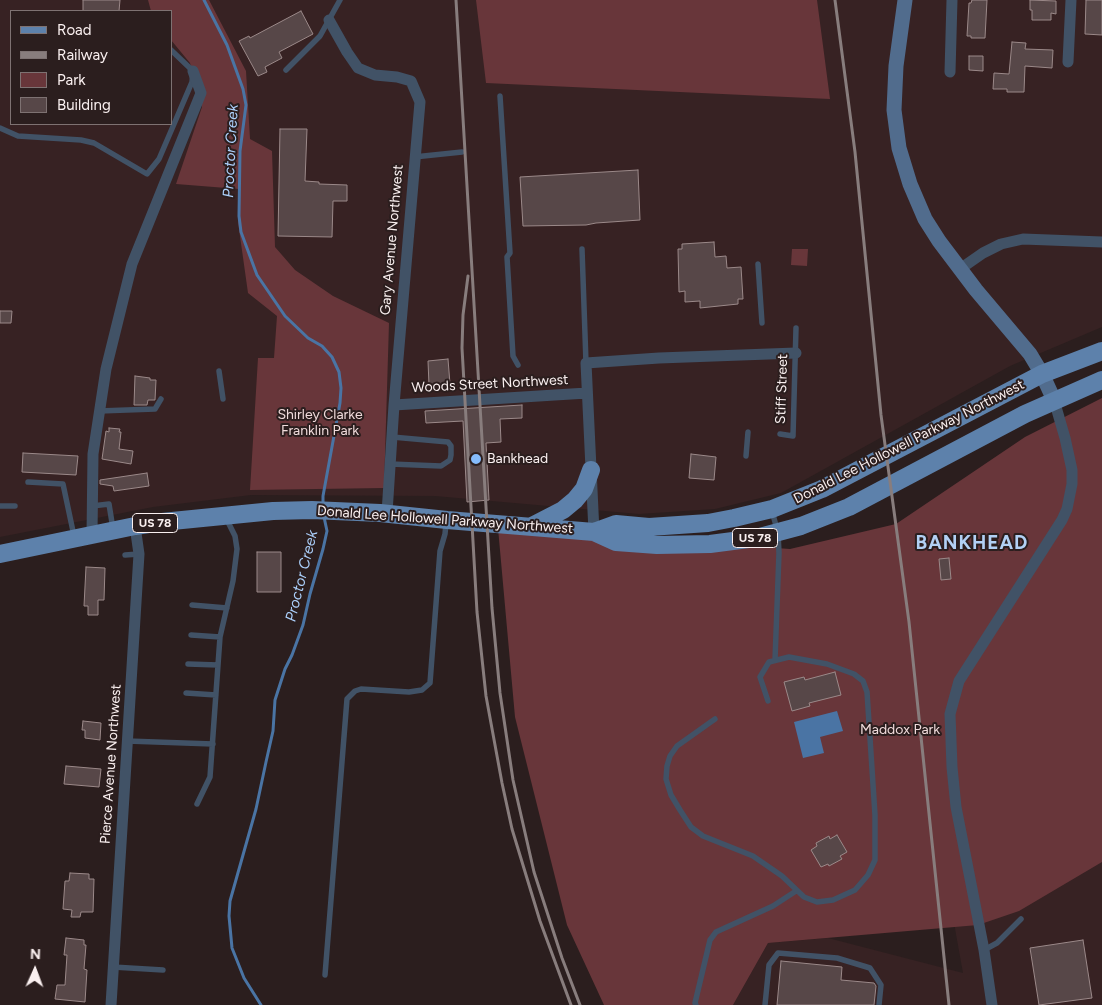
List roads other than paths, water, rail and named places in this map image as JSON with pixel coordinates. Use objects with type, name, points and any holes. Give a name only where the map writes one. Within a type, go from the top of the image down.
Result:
[{"type":"main road","points":[[905,0],[896,66],[894,110],[903,165],[917,204],[939,241],[960,269],[1030,354],[1054,400]]},
{"type":"main road","name":"Donald Lee Hollowell Parkway Northwest","points":[[594,532],[616,524],[649,527],[708,523],[772,509],[836,482],[1042,374],[1102,351]]},
{"type":"main road","name":"Donald Lee Hollowell Parkway Northwest","points":[[0,554],[113,530],[189,518],[273,511],[312,510],[387,513],[594,532],[616,542],[683,545],[734,541],[778,533],[849,508],[947,454],[1054,400],[1102,380]]},
{"type":"main road","points":[[532,526],[563,510],[575,500],[584,489],[591,470]]},
{"type":"street","points":[[950,72],[952,0]]},
{"type":"street","points":[[1068,62],[1071,0]]},
{"type":"street","name":"Gary Avenue Northwest","points":[[329,20],[358,68],[375,76],[397,77],[411,81],[420,102],[394,405],[387,513]]},
{"type":"street","points":[[92,535],[93,454],[106,369],[132,264],[201,93],[193,71]]},
{"type":"street","points":[[960,269],[983,253],[1001,244],[1023,240],[1102,242]]},
{"type":"street","points":[[594,532],[586,363],[659,358],[796,353]]},
{"type":"street","name":"Woods Street Northwest","points":[[394,405],[587,393]]},
{"type":"street","points":[[992,1005],[984,950],[956,807],[950,714],[959,680],[1062,520],[1067,509],[1072,484],[1072,470],[1054,400]]},
{"type":"street","name":"Pierce Avenue Northwest","points":[[111,1005],[139,554],[136,526]]},
{"type":"lane","points":[[286,70],[320,36],[340,0]]},
{"type":"lane","points":[[0,128],[18,136],[81,140],[94,143],[147,174],[160,159],[192,82],[193,71],[172,51]]},
{"type":"lane","points":[[500,96],[510,253],[507,257],[513,356],[518,365]]},
{"type":"lane","points":[[414,157],[446,152],[462,152]]},
{"type":"lane","points":[[582,249],[586,363]]},
{"type":"lane","points":[[758,264],[762,323]]},
{"type":"lane","name":"Stiff Street","points":[[780,434],[793,436],[796,328]]},
{"type":"lane","points":[[219,371],[224,400]]},
{"type":"lane","points":[[99,411],[155,409],[160,399]]},
{"type":"lane","points":[[746,456],[748,432]]},
{"type":"lane","points":[[390,464],[441,466],[450,460],[452,446],[448,442],[392,437]]},
{"type":"lane","points":[[28,482],[63,484],[74,538]]},
{"type":"lane","points":[[92,506],[109,504],[113,530]]},
{"type":"lane","points":[[0,506],[15,506]]},
{"type":"lane","points":[[772,509],[778,533],[779,553],[775,660]]},
{"type":"lane","points":[[197,804],[210,777],[220,637],[233,581],[237,549],[235,536],[224,516]]},
{"type":"lane","points":[[325,975],[347,698],[355,691],[361,689],[408,692],[422,690],[430,683],[440,551],[447,520]]},
{"type":"lane","points":[[125,555],[139,554]]},
{"type":"lane","points":[[192,605],[227,608]]},
{"type":"lane","points":[[191,635],[220,637]]},
{"type":"lane","points":[[715,719],[677,746],[670,756],[667,766],[666,779],[671,795],[691,827],[703,836],[753,856],[782,876],[804,897],[817,902],[833,900],[855,890],[868,875],[875,860],[876,833],[867,692],[863,681],[854,674],[828,664],[789,657],[769,662],[760,677],[768,700]]},
{"type":"lane","points":[[188,664],[218,665]]},
{"type":"lane","points":[[186,693],[216,695]]},
{"type":"lane","points":[[127,741],[213,744]]},
{"type":"lane","points":[[696,1005],[710,940],[716,932],[774,906],[796,891]]},
{"type":"lane","points":[[984,950],[996,943],[1021,919]]},
{"type":"lane","points":[[765,1005],[769,965],[778,953],[836,958],[870,968],[881,985],[880,1005]]},
{"type":"lane","points":[[113,967],[162,970]]},
{"type":"water","points":[[837,711],[843,731],[820,737],[824,753],[803,758],[794,722]]},
{"type":"waterway","name":"Proctor Creek","points":[[204,0],[227,45],[243,89],[246,105],[240,151],[239,216],[241,232],[257,275],[285,316],[308,338],[322,346],[332,357],[339,372],[340,403],[323,496],[323,506]]},
{"type":"waterway","name":"Proctor Creek","points":[[261,1005],[244,978],[232,948],[229,916],[230,901],[256,809],[273,731],[275,700],[303,625],[323,549],[327,531],[324,517]]},
{"type":"railway","points":[[456,0],[492,608],[500,693],[513,780],[534,872],[562,958],[580,1005]]},
{"type":"railway","points":[[835,0],[855,152],[881,415],[909,622],[949,1005]]},
{"type":"railway","points":[[468,276],[463,315],[462,348],[477,612],[486,696],[512,829],[540,921],[571,1005]]},
{"type":"place","name":"Bankhead","points":[[476,459]]},
{"type":"district","name":"BANKHEAD","points":[[972,543]]},
{"type":"park label","name":"Shirley Clarke Franklin Park","points":[[320,424]]},
{"type":"park label","name":"Maddox Park","points":[[900,730]]}]
